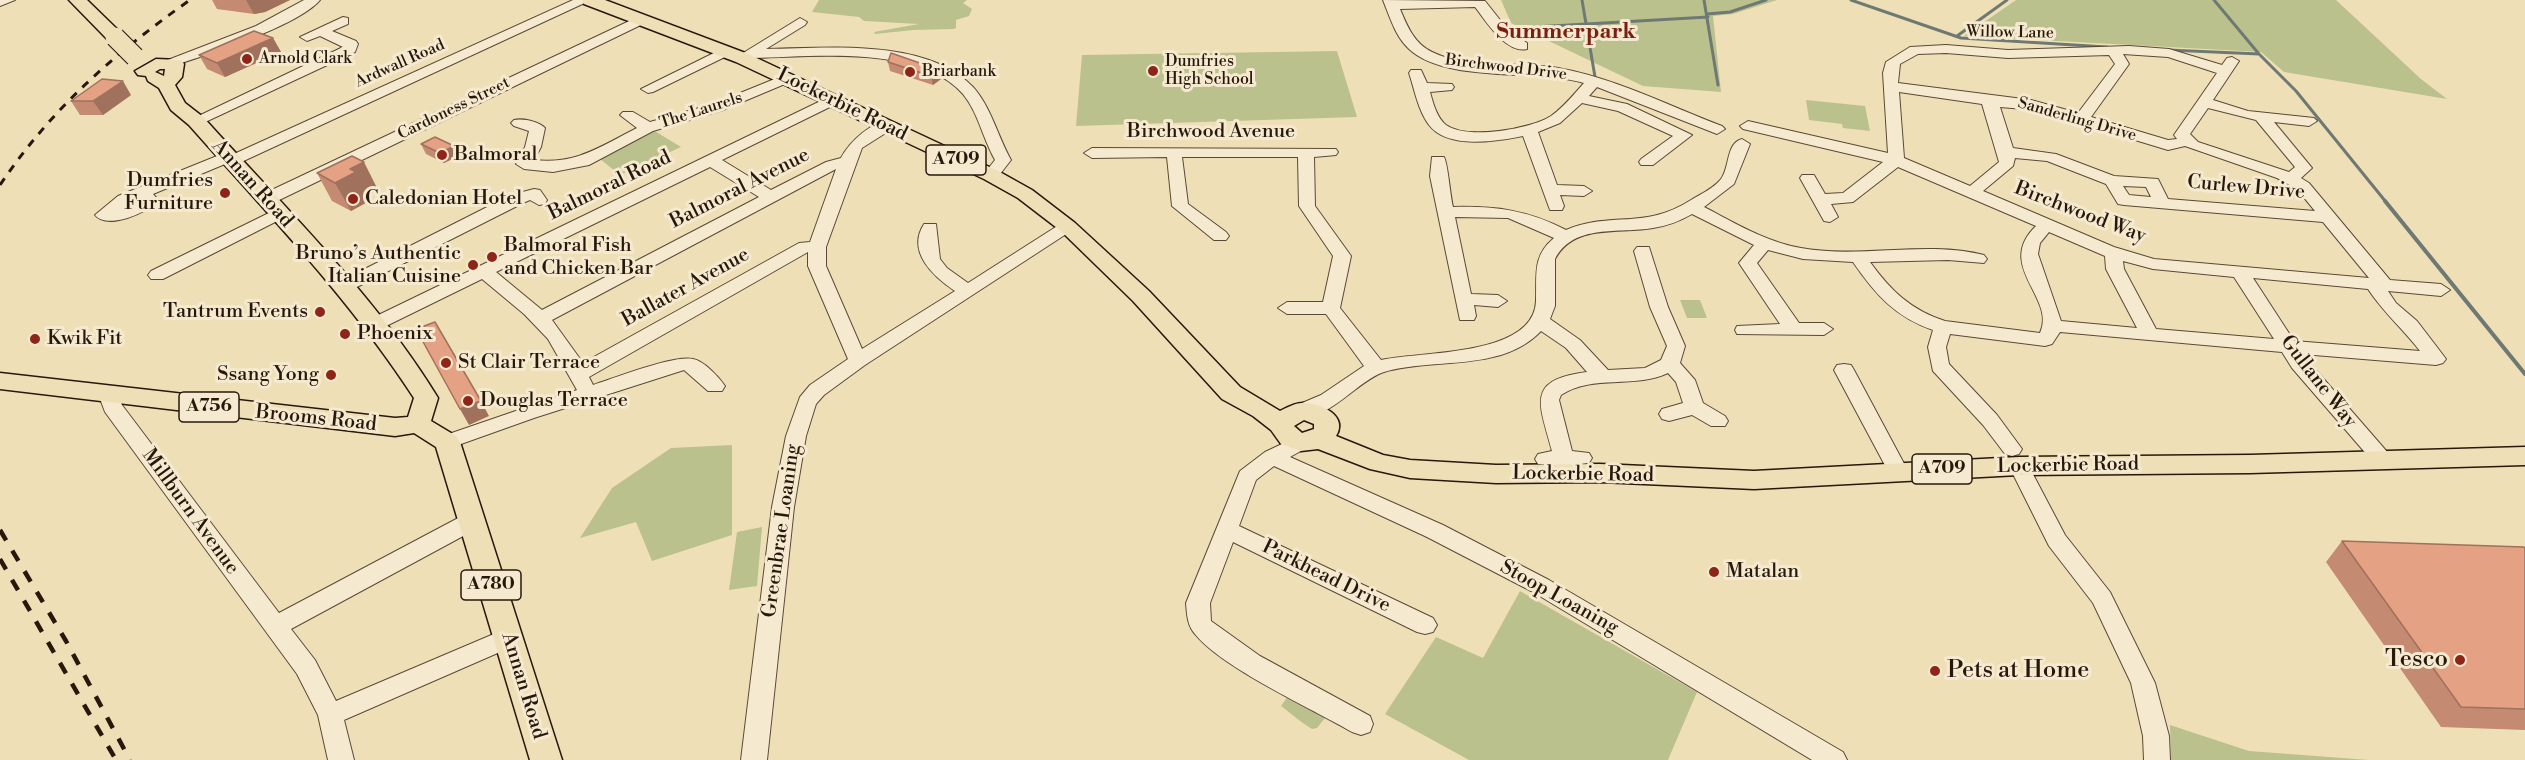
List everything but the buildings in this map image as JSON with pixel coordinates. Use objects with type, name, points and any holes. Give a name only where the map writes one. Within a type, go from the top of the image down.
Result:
[{"type":"main road","name":"Annan Road","points":[[77,0],[115,37],[157,68],[178,106],[196,121],[343,287],[396,352],[426,398],[418,424]]},
{"type":"main road","name":"Lockerbie Road","points":[[590,0],[739,54],[991,175],[1025,194],[1068,227],[1142,296],[1231,393],[1262,410],[1308,424],[1362,455],[1379,462],[1410,469],[1496,474],[1570,472],[1754,480],[1898,471],[2016,458],[2250,464],[2525,456]]},
{"type":"main road","name":"Brooms Road","points":[[0,381],[110,396],[395,427],[418,424]]},
{"type":"main road","points":[[418,424],[447,442]]},
{"type":"main road","name":"Annan Road","points":[[447,442],[470,522],[546,760]]},
{"type":"street","points":[[0,2],[8,0]]},
{"type":"street","points":[[157,68],[203,52],[264,26],[313,0]]},
{"type":"street","name":"Ardwall Road","points":[[143,193],[229,159],[584,0]]},
{"type":"street","points":[[1391,2],[1470,1],[1480,4],[1503,33],[1522,46]]},
{"type":"street","name":"Birchwood Drive","points":[[1391,2],[1407,40],[1427,55],[1440,61],[1476,67],[1539,70],[1594,82],[1717,129],[1723,139],[1748,143]]},
{"type":"street","name":"Cardoness Street","points":[[157,275],[271,207],[642,19]]},
{"type":"street","points":[[196,121],[350,49],[351,44],[346,40],[314,34],[344,21]]},
{"type":"street","points":[[648,89],[739,54],[800,22]]},
{"type":"street","name":"Willow Lane","points":[[1896,160],[1893,87],[1890,73],[1893,62],[1915,50],[1946,49],[2008,54],[2113,51],[2169,53],[2229,66],[2204,102]]},
{"type":"street","points":[[2082,118],[2122,64],[2113,51]]},
{"type":"street","points":[[739,54],[875,53],[947,72],[963,86],[1003,160],[991,175]]},
{"type":"street","name":"The Laurels","points":[[519,123],[537,128],[524,164],[553,166],[583,162],[648,128],[718,107],[787,78]]},
{"type":"street","points":[[1447,87],[1419,80],[1437,126],[1446,133],[1458,136],[1530,132],[1554,121],[1594,82]]},
{"type":"street","name":"Sanderling Drive","points":[[1893,87],[1988,101],[2035,105],[2168,145],[2188,141]]},
{"type":"street","points":[[1578,98],[1622,107],[1684,135],[1647,162]]},
{"type":"street","name":"Balmoral Road","points":[[373,325],[833,100]]},
{"type":"street","points":[[1972,192],[2007,163],[2006,152],[1992,106],[1988,101]]},
{"type":"street","points":[[2055,326],[2288,348],[2436,359],[2410,325],[2389,308],[2378,283],[2304,186],[2291,179],[2192,145],[2182,135],[2204,102],[2247,116],[2309,121]]},
{"type":"street","name":"The Laurels","points":[[628,115],[648,128]]},
{"type":"street","points":[[2261,117],[2304,168],[2291,179]]},
{"type":"street","name":"Birchwood Way","points":[[1717,129],[1728,123],[1748,126],[1896,160],[2114,253],[2153,264],[2442,290]]},
{"type":"street","points":[[858,361],[817,266],[817,247],[847,162],[856,145],[887,126]]},
{"type":"street","points":[[1361,724],[1238,654],[1211,637],[1200,624],[1198,603],[1247,476],[1272,457],[1352,381],[1376,368],[1497,348],[1523,338],[1540,322],[1547,304],[1542,268],[1547,252],[1565,237],[1604,225],[1653,223],[1692,207],[1731,178],[1736,153],[1756,139],[1756,132],[1748,126]]},
{"type":"street","points":[[1530,132],[1554,198],[1584,191]]},
{"type":"street","name":"Birchwood Way","points":[[1748,143],[1820,143]]},
{"type":"street","name":"Birchwood Avenue","points":[[1092,153],[1330,152]]},
{"type":"street","name":"Curlew Drive","points":[[2006,152],[2050,157],[2112,181],[2152,182],[2161,202],[2329,217]]},
{"type":"street","points":[[1174,153],[1180,206],[1220,236]]},
{"type":"street","points":[[1306,153],[1307,206],[1342,256],[1331,308],[1376,368]]},
{"type":"street","points":[[710,160],[771,197]]},
{"type":"street","points":[[1819,199],[1847,198],[1896,160]]},
{"type":"street","name":"Balmoral Avenue","points":[[541,318],[832,165],[847,162]]},
{"type":"street","points":[[1421,170],[1438,168],[1465,308],[1498,301]]},
{"type":"street","points":[[1808,178],[1830,217]]},
{"type":"street","points":[[343,287],[517,199],[534,194],[539,200]]},
{"type":"street","points":[[1692,207],[1764,243],[1803,254],[1858,257],[1944,248],[1978,259]]},
{"type":"street","points":[[1446,212],[1498,211],[1523,215],[1565,237]]},
{"type":"street","points":[[1858,257],[1885,296],[1898,308],[1943,327],[2045,339],[2053,334],[2055,326],[2034,273],[2030,253],[2031,243],[2047,225]]},
{"type":"street","name":"Greenbrae Loaning","points":[[753,760],[783,507],[796,435],[807,402],[817,390],[858,361],[1068,227]]},
{"type":"street","points":[[930,228],[926,250],[936,270],[967,290]]},
{"type":"street","points":[[1764,243],[1748,263],[1794,330]]},
{"type":"street","name":"Ballater Avenue","points":[[579,374],[805,247],[817,247]]},
{"type":"street","points":[[1563,459],[1550,400],[1552,392],[1569,381],[1655,371],[1669,363],[1676,346],[1659,307],[1643,251]]},
{"type":"street","points":[[2114,253],[2115,269],[2150,335]]},
{"type":"street","name":"Gullane Way","points":[[2239,271],[2299,364],[2382,459]]},
{"type":"street","points":[[485,272],[541,318],[561,339],[588,394]]},
{"type":"street","points":[[1629,272],[1649,272]]},
{"type":"street","points":[[1287,308],[1331,308]]},
{"type":"street","points":[[1540,322],[1573,344],[1603,377]]},
{"type":"street","points":[[1943,327],[1937,347],[1941,366],[1990,420],[2016,458],[2057,540],[2102,598],[2143,683],[2156,736],[2157,760]]},
{"type":"street","points":[[1744,330],[1824,329]]},
{"type":"street","points":[[1669,363],[1685,380],[1694,407],[1718,421]]},
{"type":"street","points":[[447,442],[683,364],[692,365],[715,386]]},
{"type":"street","points":[[1844,370],[1898,471]]},
{"type":"street","name":"Millburn Avenue","points":[[110,396],[112,407],[306,667],[330,715],[341,760]]},
{"type":"street","points":[[1669,414],[1694,407]]},
{"type":"street","name":"Stoop Loaning","points":[[1272,457],[1435,531],[1541,586],[1834,760]]},
{"type":"street","points":[[274,627],[470,522]]},
{"type":"street","name":"Parkhead Drive","points":[[1228,530],[1425,625]]},
{"type":"street","points":[[330,715],[508,638]]},
{"type":"green space","points":[[819,0],[967,0],[963,3],[972,9],[969,16],[956,20],[956,28],[953,29],[875,34],[874,32],[919,24],[864,21],[859,17],[812,12]]},
{"type":"green space","points":[[1501,0],[1777,0],[1733,14],[1713,16],[1721,92],[1643,86],[1511,23]]},
{"type":"green space","points":[[2016,0],[2336,0],[2421,79],[2447,99],[2284,72],[2261,52],[1964,36]]},
{"type":"green space","points":[[1337,51],[1357,117],[1076,126],[1082,55]]},
{"type":"green space","points":[[1806,100],[1865,106],[1870,131],[1843,128],[1842,124],[1809,120]]},
{"type":"green space","points":[[653,130],[681,147],[620,175],[600,159]]},
{"type":"green space","points":[[1680,300],[1700,300],[1707,318],[1687,318]]},
{"type":"green space","points":[[732,445],[732,535],[652,561],[636,522],[580,538],[612,488],[671,448]]},
{"type":"green space","points":[[762,527],[757,586],[729,590],[737,532]]},
{"type":"green space","points":[[1520,591],[1697,692],[1668,760],[1469,760],[1385,714],[1436,637],[1483,658]]},
{"type":"green space","points":[[1288,696],[1325,718],[1317,728],[1312,729],[1281,706]]},
{"type":"green space","points":[[2170,725],[2249,751],[2369,760],[2171,760]]},
{"type":"waterway","points":[[1582,0],[1586,24]]},
{"type":"waterway","points":[[1704,0],[1707,17]]},
{"type":"waterway","points":[[1707,14],[1730,12],[1766,0]]},
{"type":"waterway","points":[[1851,0],[1961,38],[2107,47]]},
{"type":"waterway","points":[[1957,36],[2007,0]]},
{"type":"waterway","points":[[2214,0],[2259,54]]},
{"type":"waterway","points":[[1586,24],[1707,17]]},
{"type":"waterway","points":[[1707,17],[1718,85]]},
{"type":"waterway","points":[[1517,28],[1586,24]]},
{"type":"waterway","points":[[1586,24],[1595,77]]},
{"type":"waterway","points":[[2169,50],[2259,54]]},
{"type":"waterway","points":[[2259,54],[2296,91],[2386,202]]},
{"type":"waterway","points":[[2385,201],[2525,374]]},
{"type":"railway","points":[[0,185],[41,131],[86,84],[136,40],[190,0]]},
{"type":"railway","points":[[0,530],[66,641],[130,760]]},
{"type":"railway","points":[[0,559],[116,760]]},
{"type":"place","name":"Arnold Clark","points":[[247,59]]},
{"type":"place","name":"Dumfries High School","points":[[1153,71]]},
{"type":"place","name":"Briarbank","points":[[910,72]]},
{"type":"place","name":"Balmoral","points":[[442,155]]},
{"type":"place","name":"Dumfries Furniture","points":[[225,193]]},
{"type":"place","name":"Caledonian Hotel","points":[[353,199]]},
{"type":"place","name":"Balmoral Fish and Chicken Bar","points":[[492,257]]},
{"type":"place","name":"Bruno’s Authentic Italian Cuisine","points":[[473,265]]},
{"type":"place","name":"Tantrum Events","points":[[320,312]]},
{"type":"place","name":"Phoenix","points":[[345,334]]},
{"type":"place","name":"Kwik Fit","points":[[35,339]]},
{"type":"place","name":"St Clair Terrace","points":[[446,363]]},
{"type":"place","name":"Ssang Yong","points":[[331,375]]},
{"type":"place","name":"Douglas Terrace","points":[[468,401]]},
{"type":"place","name":"Matalan","points":[[1714,572]]},
{"type":"place","name":"Tesco","points":[[2460,660]]},
{"type":"place","name":"Pets at Home","points":[[1935,671]]},
{"type":"district","name":"Summerpark","points":[[1566,33]]}]
